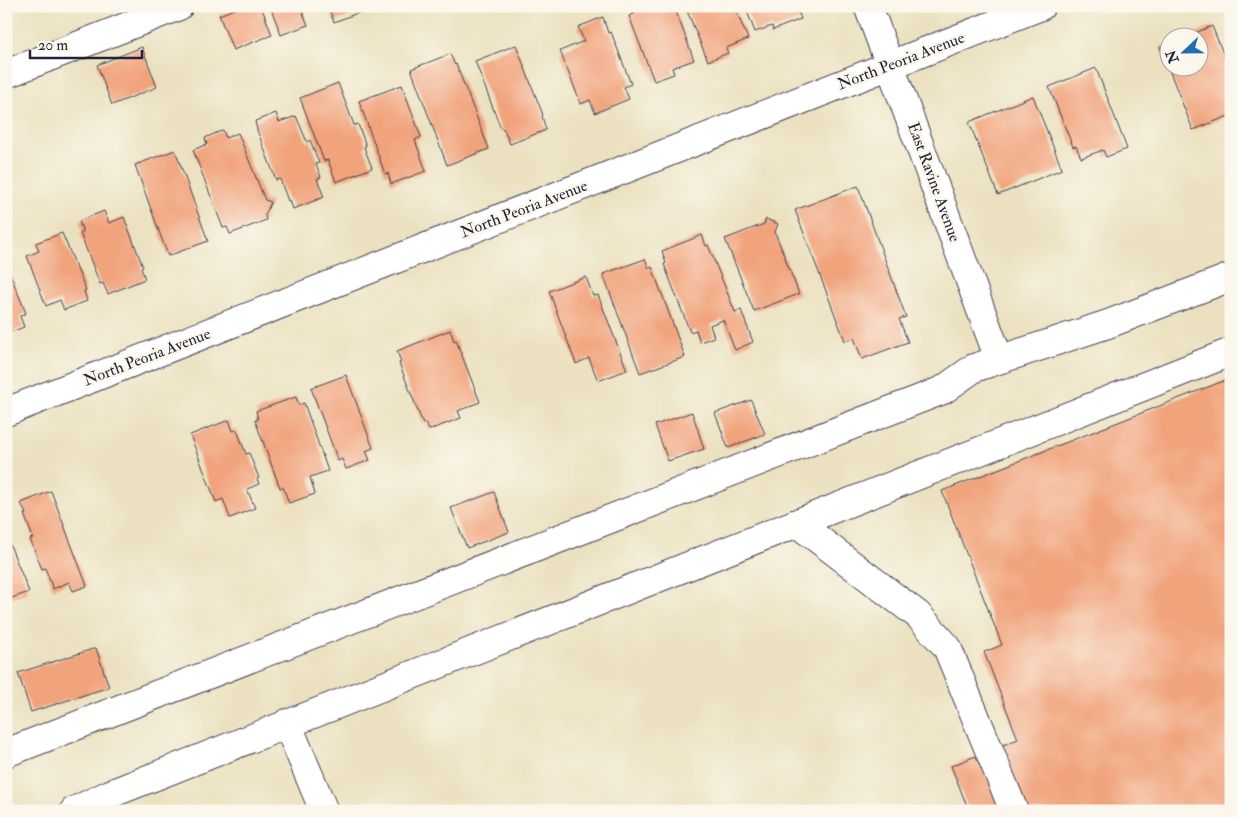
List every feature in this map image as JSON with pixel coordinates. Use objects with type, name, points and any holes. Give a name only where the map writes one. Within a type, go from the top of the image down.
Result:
[{"type":"street","points":[[6,74],[179,6]]},
{"type":"street","name":"East Ravine Avenue","points":[[868,6],[999,359]]},
{"type":"street","name":"North Peoria Avenue","points":[[6,412],[1041,6]]},
{"type":"street","points":[[6,753],[943,390],[974,368],[1031,351],[1108,324],[1231,277]]},
{"type":"street","points":[[74,811],[110,794],[1231,352]]},
{"type":"street","points":[[797,523],[918,615],[947,647],[1014,811]]},
{"type":"street","points":[[287,724],[324,811]]},
{"type":"building","points":[[242,6],[261,6],[272,35],[233,50],[219,15]]},
{"type":"building","points":[[270,6],[300,6],[308,25],[281,35]]},
{"type":"building","points":[[328,6],[376,6],[334,22]]},
{"type":"building","points":[[631,6],[674,6],[694,60],[672,68],[674,74],[654,81],[629,16],[634,14]]},
{"type":"building","points":[[685,6],[734,6],[748,39],[726,48],[728,53],[708,61]]},
{"type":"building","points":[[745,6],[796,6],[801,19],[773,30],[772,26],[755,32]]},
{"type":"building","points":[[603,17],[608,33],[611,32],[631,84],[624,87],[629,99],[595,113],[590,100],[581,104],[560,51],[584,41],[578,27]]},
{"type":"building","points":[[1212,26],[1231,73],[1231,115],[1193,130],[1172,78],[1210,78],[1210,28],[1207,28]]},
{"type":"building","points":[[516,45],[543,115],[546,130],[510,144],[503,128],[501,129],[475,61]]},
{"type":"building","points":[[142,47],[157,87],[112,105],[97,65]]},
{"type":"building","points":[[450,54],[456,64],[489,149],[447,165],[411,69]]},
{"type":"building","points":[[1096,68],[1127,149],[1106,157],[1103,150],[1081,158],[1076,146],[1073,147],[1049,87]]},
{"type":"building","points":[[338,83],[354,125],[358,124],[372,168],[336,182],[328,160],[324,161],[300,98]]},
{"type":"building","points":[[402,85],[421,137],[415,140],[426,171],[391,184],[388,173],[385,174],[359,101]]},
{"type":"building","points":[[1033,96],[1062,169],[998,195],[969,122]]},
{"type":"building","points":[[276,113],[279,122],[296,116],[307,142],[310,140],[319,163],[316,164],[321,177],[317,179],[324,197],[293,209],[280,179],[276,180],[255,121]]},
{"type":"building","points":[[223,130],[226,138],[238,133],[265,200],[271,202],[265,215],[266,220],[230,234],[227,227],[223,228],[193,150],[207,144],[205,138]]},
{"type":"building","points":[[175,150],[208,241],[168,256],[135,165]]},
{"type":"building","points":[[858,186],[906,317],[899,319],[908,342],[862,359],[854,338],[845,341],[795,210]]},
{"type":"building","points":[[104,211],[109,223],[124,217],[143,267],[141,268],[145,279],[108,294],[103,283],[100,284],[80,233],[83,232],[79,221]]},
{"type":"building","points":[[766,219],[778,224],[775,232],[799,294],[754,311],[725,239],[764,224]]},
{"type":"building","points":[[62,233],[86,290],[84,291],[87,301],[64,310],[60,300],[46,306],[27,256],[39,251],[36,243]]},
{"type":"building","points":[[702,235],[706,246],[708,245],[735,312],[741,310],[753,342],[735,350],[723,320],[710,325],[714,337],[700,342],[696,330],[690,332],[664,264],[666,263],[662,251]]},
{"type":"building","points":[[645,259],[649,268],[652,267],[685,357],[640,373],[603,274]]},
{"type":"building","points":[[6,264],[26,313],[20,316],[24,327],[6,334]]},
{"type":"building","points":[[586,277],[593,296],[598,295],[627,370],[598,381],[589,358],[576,364],[549,291]]},
{"type":"building","points":[[450,330],[454,341],[456,340],[480,402],[458,411],[461,418],[429,430],[426,423],[423,424],[399,363],[401,362],[397,351]]},
{"type":"building","points":[[346,375],[373,448],[366,451],[370,460],[346,469],[342,459],[338,461],[311,388]]},
{"type":"building","points":[[1231,378],[1231,811],[969,811],[951,766],[1018,739],[984,652],[1002,645],[942,491]]},
{"type":"building","points":[[296,397],[299,405],[304,403],[328,471],[310,477],[315,494],[289,503],[283,487],[280,488],[255,420],[258,420],[256,411]]},
{"type":"building","points":[[751,400],[765,434],[728,448],[715,413]]},
{"type":"building","points":[[692,412],[704,449],[668,461],[655,425]]},
{"type":"building","points":[[229,420],[233,431],[237,430],[246,454],[249,453],[259,478],[257,479],[259,484],[247,489],[255,508],[230,518],[223,499],[216,502],[190,435]]},
{"type":"building","points":[[51,491],[87,586],[73,591],[69,582],[53,589],[45,568],[42,569],[30,539],[33,538],[21,503]]},
{"type":"building","points":[[494,492],[509,532],[467,548],[451,508]]},
{"type":"building","points":[[6,535],[29,592],[6,600]]},
{"type":"building","points":[[96,648],[109,687],[31,712],[18,673]]}]
